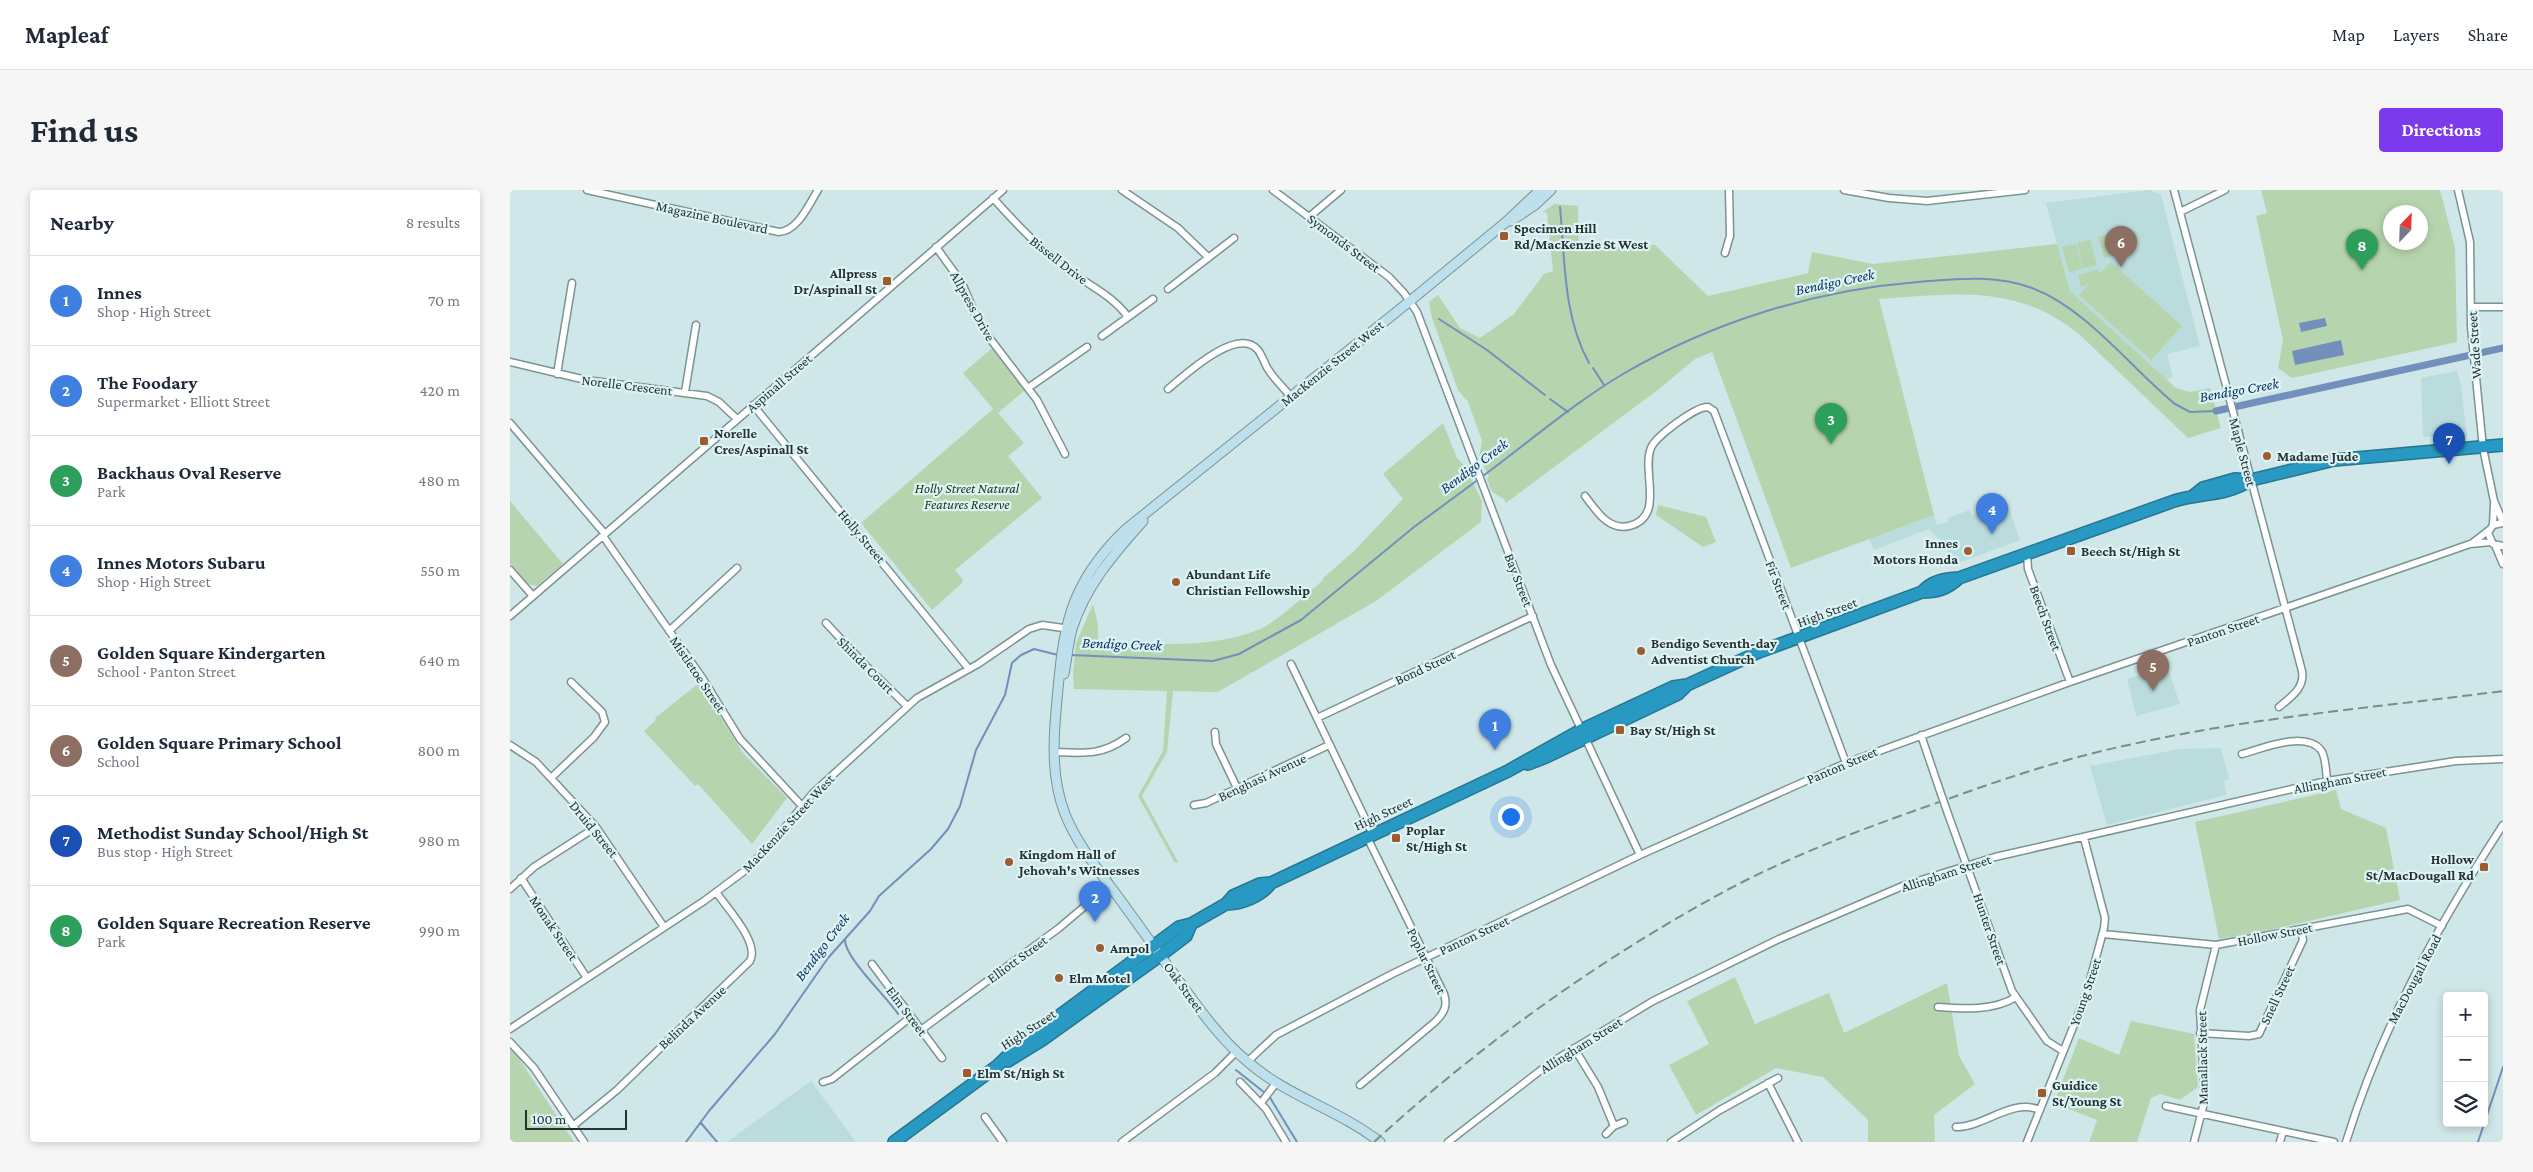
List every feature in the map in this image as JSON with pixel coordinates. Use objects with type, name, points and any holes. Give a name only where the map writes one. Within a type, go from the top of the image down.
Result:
[{"type":"highway","name":"High Street","points":[[894,1142],[996,1067],[1042,1040],[1157,950],[1186,936],[1191,924],[1226,904],[1233,896],[1260,884],[1271,883],[1508,771],[1673,686],[1687,685],[1738,661],[1922,592],[1929,585],[1937,582],[1958,578],[2193,496],[2207,496],[2238,488],[2251,480],[2315,464],[2356,457],[2503,445]]},
{"type":"main road","name":"MacKenzie Street West","points":[[1069,629],[1101,570],[1158,504],[1410,301],[1506,222],[1540,190]]},
{"type":"main road","name":"MacKenzie Street West","points":[[1506,222],[1515,219],[1535,205],[1551,190]]},
{"type":"main road","name":"Oak Street","points":[[1069,629],[1056,711],[1054,752],[1057,784],[1068,820],[1082,848],[1208,1020],[1236,1052],[1276,1084],[1357,1126],[1380,1142]]},
{"type":"street","name":"Magazine Boulevard","points":[[587,190],[779,232],[788,230],[794,225],[818,190]]},
{"type":"street","name":"Aspinall Street","points":[[510,616],[1003,190]]},
{"type":"street","points":[[1122,190],[1178,228],[1208,257]]},
{"type":"street","name":"Symonds Street","points":[[1273,190],[1389,278],[1410,301]]},
{"type":"street","points":[[1310,217],[1341,190]]},
{"type":"street","points":[[1725,253],[1730,236],[1730,190]]},
{"type":"street","points":[[1844,190],[1915,201],[2025,190]]},
{"type":"street","name":"Maple Street","points":[[2174,190],[2302,680],[2295,694],[2279,707]]},
{"type":"street","points":[[2180,212],[2226,190]]},
{"type":"street","name":"Wade Street","points":[[2458,190],[2470,242],[2473,346],[2483,448],[2494,500],[2503,522]]},
{"type":"street","name":"Bissell Drive","points":[[993,198],[1035,242],[1069,270],[1117,303],[1128,317]]},
{"type":"street","points":[[1168,289],[1234,238]]},
{"type":"street","name":"Allpress Drive","points":[[936,247],[962,283],[988,336],[1044,412],[1065,454]]},
{"type":"street","points":[[557,374],[572,283]]},
{"type":"street","points":[[1102,336],[1153,298]]},
{"type":"street","name":"Bay Street","points":[[1410,301],[1424,328],[1551,665],[1640,855]]},
{"type":"street","points":[[2471,307],[2503,307]]},
{"type":"street","points":[[685,392],[696,325]]},
{"type":"street","points":[[1168,388],[1225,348],[1241,342],[1255,347],[1268,369],[1290,396]]},
{"type":"street","points":[[1028,388],[1087,347]]},
{"type":"street","name":"Norelle Crescent","points":[[510,362],[557,374],[685,392],[712,398],[737,419]]},
{"type":"street","name":"Holly Street","points":[[753,405],[969,669]]},
{"type":"street","name":"Fir Street","points":[[1585,496],[1609,523],[1621,527],[1637,523],[1645,516],[1649,506],[1649,455],[1654,443],[1698,409],[1704,406],[1711,408],[1717,415],[1846,763]]},
{"type":"street","name":"Mistletoe Street","points":[[510,423],[604,535],[703,679],[740,739],[802,806]]},
{"type":"street","name":"Wade Street","points":[[2494,500],[2491,528],[2493,544],[2503,564]]},
{"type":"street","points":[[2491,528],[2503,522]]},
{"type":"street","name":"Panton Street","points":[[1247,1062],[1266,1042],[1285,1029],[1426,958],[1640,855],[1846,763],[2070,682],[2470,544],[2491,528]]},
{"type":"street","name":"Panton Street","points":[[2470,544],[2503,546]]},
{"type":"street","name":"Beech Street","points":[[2027,554],[2028,569],[2070,682]]},
{"type":"street","points":[[669,631],[738,568]]},
{"type":"street","points":[[510,570],[533,596]]},
{"type":"street","name":"Bond Street","points":[[1317,718],[1533,616]]},
{"type":"street","name":"Shinda Court","points":[[826,623],[907,706]]},
{"type":"street","name":"MacKenzie Street West","points":[[510,1029],[716,892],[758,858],[802,806],[907,706],[926,692],[969,669],[1029,628],[1042,626],[1069,629]]},
{"type":"street","name":"Poplar Street","points":[[1291,664],[1445,999],[1443,1014],[1360,1085]]},
{"type":"street","points":[[552,778],[594,737],[604,722],[602,712],[571,682]]},
{"type":"street","points":[[1215,732],[1216,744],[1237,788]]},
{"type":"street","name":"Hunter Street","points":[[1921,735],[2001,962],[2016,997],[2047,1042],[2063,1051]]},
{"type":"street","points":[[1054,752],[1093,753],[1126,738]]},
{"type":"street","points":[[2242,754],[2280,742],[2312,744],[2319,748],[2323,754],[2327,781]]},
{"type":"street","name":"Druid Street","points":[[510,745],[536,762],[596,827],[664,927]]},
{"type":"street","name":"Benghasi Avenue","points":[[1194,805],[1206,803],[1329,745]]},
{"type":"street","name":"Allingham Street","points":[[1448,1142],[1521,1084],[1574,1048],[1673,990],[1772,942],[1879,895],[1995,857],[2327,781],[2456,761],[2503,759]]},
{"type":"street","name":"MacDougall Road","points":[[2346,1142],[2369,1073],[2389,1024],[2420,962],[2503,825]]},
{"type":"street","points":[[510,889],[521,878],[596,827]]},
{"type":"street","name":"Young Street","points":[[2027,1142],[2086,995],[2103,934],[2105,918],[2084,838]]},
{"type":"street","name":"Monak Street","points":[[521,878],[587,978]]},
{"type":"street","name":"Elliott Street","points":[[921,1030],[1059,928],[1110,885]]},
{"type":"street","name":"Belinda Avenue","points":[[573,1126],[617,1090],[750,961],[754,954],[751,942],[716,892]]},
{"type":"street","name":"Hollow Street","points":[[2103,934],[2216,945],[2408,909],[2418,912],[2442,926]]},
{"type":"street","name":"Snell Street","points":[[2200,1033],[2249,1036],[2259,1034],[2303,940],[2301,930]]},
{"type":"street","name":"Manallack Street","points":[[2194,1142],[2205,1099],[2200,1010],[2216,945]]},
{"type":"street","name":"Elm Street","points":[[872,964],[942,1058]]},
{"type":"street","points":[[1938,1008],[1995,1005],[2016,997]]},
{"type":"street","points":[[823,1082],[832,1079],[911,1017]]},
{"type":"street","points":[[510,1042],[534,1068],[584,1142]]},
{"type":"street","points":[[1574,1048],[1598,1087],[1614,1126]]},
{"type":"street","points":[[1122,1142],[1215,1073],[1236,1052]]},
{"type":"street","points":[[1671,1142],[1778,1078]]},
{"type":"street","points":[[1240,1082],[1261,1103],[1286,1142]]},
{"type":"street","points":[[1261,1103],[1276,1084]]},
{"type":"street","points":[[1768,1084],[1798,1142]]},
{"type":"street","points":[[1956,1127],[1969,1125],[2022,1106],[2040,1110]]},
{"type":"street","points":[[2166,1106],[2334,1142]]},
{"type":"street","points":[[985,1117],[1003,1142]]},
{"type":"street","points":[[1606,1134],[1614,1126],[1624,1122]]},
{"type":"street","points":[[2280,1142],[2283,1131]]},
{"type":"shaded area","points":[[2150,190],[2161,195],[2200,346],[2167,354],[2173,377],[2167,380],[2070,291],[2046,203]]},
{"type":"shaded area","points":[[2457,371],[2461,386],[2467,436],[2423,437],[2421,378]]},
{"type":"shaded area","points":[[2008,505],[2020,540],[1953,565],[1945,545],[1929,529],[1874,550],[1869,539],[1934,515],[1937,525],[1948,522],[1947,518],[1970,510],[1972,516]]},
{"type":"shaded area","points":[[2167,666],[2180,704],[2136,716],[2127,679]]},
{"type":"shaded area","points":[[2221,748],[2229,779],[2224,781],[2226,795],[2107,825],[2090,766],[2180,749]]},
{"type":"shaded area","points":[[811,1081],[856,1142],[727,1142]]},
{"type":"green space","points":[[2261,190],[2440,190],[2455,248],[2457,342],[2292,378],[2278,368],[2283,340],[2256,216],[2267,213]]},
{"type":"green space","points":[[1554,204],[1578,206],[1579,249],[1655,245],[1708,296],[1808,273],[1812,252],[1873,264],[2057,244],[2070,291],[2176,388],[2190,392],[2210,388],[2221,428],[2188,438],[2079,334],[2032,306],[2008,299],[1959,294],[1879,299],[1934,515],[1791,568],[1712,352],[1695,359],[1659,389],[1506,503],[1504,499],[1492,492],[1487,479],[1489,477],[1479,457],[1482,441],[1468,402],[1458,390],[1432,318],[1429,302],[1438,295],[1460,328],[1480,338],[1514,314],[1544,274],[1553,271],[1547,213],[1543,212]]},
{"type":"green space","points":[[2115,232],[2121,253],[2104,258],[2098,237]]},
{"type":"green space","points":[[2090,240],[2097,265],[2083,269],[2077,243]]},
{"type":"green space","points":[[2076,244],[2082,269],[2069,272],[2062,247]]},
{"type":"green space","points":[[2111,262],[2182,326],[2151,360],[2079,295],[2091,282],[2081,288],[2078,275],[2098,269],[2100,273]]},
{"type":"green space","name":"Holly Street Natural Features Reserve","points":[[992,348],[1025,390],[998,413],[1024,443],[1008,456],[1042,498],[955,570],[963,580],[962,583],[932,610],[861,523],[993,409],[963,373]]},
{"type":"green space","points":[[1443,423],[1457,458],[1473,474],[1471,479],[1482,501],[1481,522],[1376,601],[1218,692],[1173,691],[1167,752],[1142,796],[1178,862],[1175,863],[1138,796],[1163,751],[1167,691],[1074,689],[1073,674],[1076,643],[1093,604],[1098,624],[1098,640],[1159,644],[1200,643],[1241,636],[1266,626],[1323,580],[1354,551],[1403,499],[1383,474]]},
{"type":"green space","points":[[510,501],[563,564],[537,586],[528,584],[510,564]]},
{"type":"green space","points":[[1658,505],[1706,517],[1716,542],[1703,547],[1656,515]]},
{"type":"green space","points":[[699,683],[743,753],[787,798],[752,844],[698,784],[695,786],[644,731],[656,720],[655,718]]},
{"type":"green space","points":[[2336,790],[2341,809],[2386,828],[2400,900],[2257,933],[2219,939],[2195,822]]},
{"type":"green space","points":[[1735,977],[1755,1024],[1829,993],[1844,1033],[1947,983],[1959,1056],[1975,1084],[1934,1115],[1935,1142],[1868,1142],[1868,1120],[1823,1077],[1776,1068],[1696,1115],[1669,1065],[1709,1044],[1687,1001]]},
{"type":"green space","points":[[2131,1021],[2194,1034],[2198,1087],[2180,1100],[2160,1094],[2151,1098],[2137,1142],[2089,1142],[2097,1120],[2054,1103],[2079,1038],[2119,1055]]},
{"type":"green space","points":[[510,1049],[516,1054],[574,1142],[510,1142]]},
{"type":"water","points":[[2325,318],[2327,326],[2301,332],[2299,323]]},
{"type":"water","points":[[2341,340],[2344,355],[2295,365],[2292,351]]},
{"type":"waterway","points":[[1560,207],[1570,307],[1580,345],[1589,363]]},
{"type":"waterway","name":"Bendigo Creek","points":[[1483,476],[1605,385],[1657,355],[1692,339],[1728,324],[1803,301],[1841,292],[1918,282],[1990,279],[2032,288],[2052,297],[2090,324],[2175,404],[2190,412],[2216,411]]},
{"type":"waterway","points":[[1439,319],[1487,350],[1545,395]]},
{"type":"waterway","name":"Bendigo Creek","points":[[2216,411],[2503,348]]},
{"type":"waterway","points":[[1593,368],[1604,385]]},
{"type":"waterway","points":[[1550,399],[1568,412]]},
{"type":"waterway","name":"Bendigo Creek","points":[[1070,655],[1213,661],[1239,654],[1301,620],[1414,527],[1479,479]]},
{"type":"waterway","name":"Bendigo Creek","points":[[686,1142],[709,1111],[775,1034],[828,958],[870,911],[879,896],[931,849],[948,829],[960,806],[976,750],[1005,695],[1012,663],[1021,655],[1034,649],[1058,655]]},
{"type":"waterway","points":[[845,940],[847,948],[859,967],[898,1014]]},
{"type":"waterway","points":[[2478,1142],[2503,1067]]},
{"type":"waterway","points":[[1236,1070],[1265,1093]]},
{"type":"waterway","points":[[1269,1096],[1297,1142]]},
{"type":"waterway","points":[[701,1123],[717,1142]]},
{"type":"railway","points":[[1374,1142],[1500,1037],[1589,974],[1681,916],[1729,889],[1782,863],[1837,840],[1993,783],[2109,749],[2225,727],[2317,713],[2503,691]]},
{"type":"place","name":"Specimen Hill Rd/MacKenzie St West","points":[[1504,236]]},
{"type":"place","name":"Golden Square Primary School","points":[[2121,267]]},
{"type":"place","name":"Golden Square Recreation Reserve","points":[[2362,270]]},
{"type":"place","name":"Allpress Dr/Aspinall St","points":[[887,281]]},
{"type":"place","name":"Norelle Cres/Aspinall St","points":[[704,441]]},
{"type":"place","name":"Backhaus Oval Reserve","points":[[1831,444]]},
{"type":"place","name":"Madame Jude","points":[[2267,456]]},
{"type":"place","name":"Methodist Sunday School/High St","points":[[2449,464]]},
{"type":"place","name":"Innes Motors Subaru","points":[[1992,534]]},
{"type":"place","name":"Innes Motors Honda","points":[[1968,551]]},
{"type":"place","name":"Beech St/High St","points":[[2071,551]]},
{"type":"place","name":"Abundant Life Christian Fellowship","points":[[1176,582]]},
{"type":"place","name":"Bendigo Seventh-day Adventist Church","points":[[1641,651]]},
{"type":"place","name":"Golden Square Kindergarten","points":[[2153,691]]},
{"type":"place","name":"Bay St/High St","points":[[1620,730]]},
{"type":"place","name":"Innes","points":[[1495,750]]},
{"type":"place","name":"Poplar St/High St","points":[[1396,838]]},
{"type":"place","name":"Kingdom Hall of Jehovah's Witnesses","points":[[1009,862]]},
{"type":"place","name":"Hollow St/MacDougall Rd","points":[[2484,867]]},
{"type":"place","name":"The Foodary","points":[[1095,922]]},
{"type":"place","name":"Ampol","points":[[1100,948]]},
{"type":"place","name":"Elm Motel","points":[[1059,978]]},
{"type":"place","name":"Elm St/High St","points":[[967,1073]]},
{"type":"place","name":"Guidice St/Young St","points":[[2042,1093]]}]
